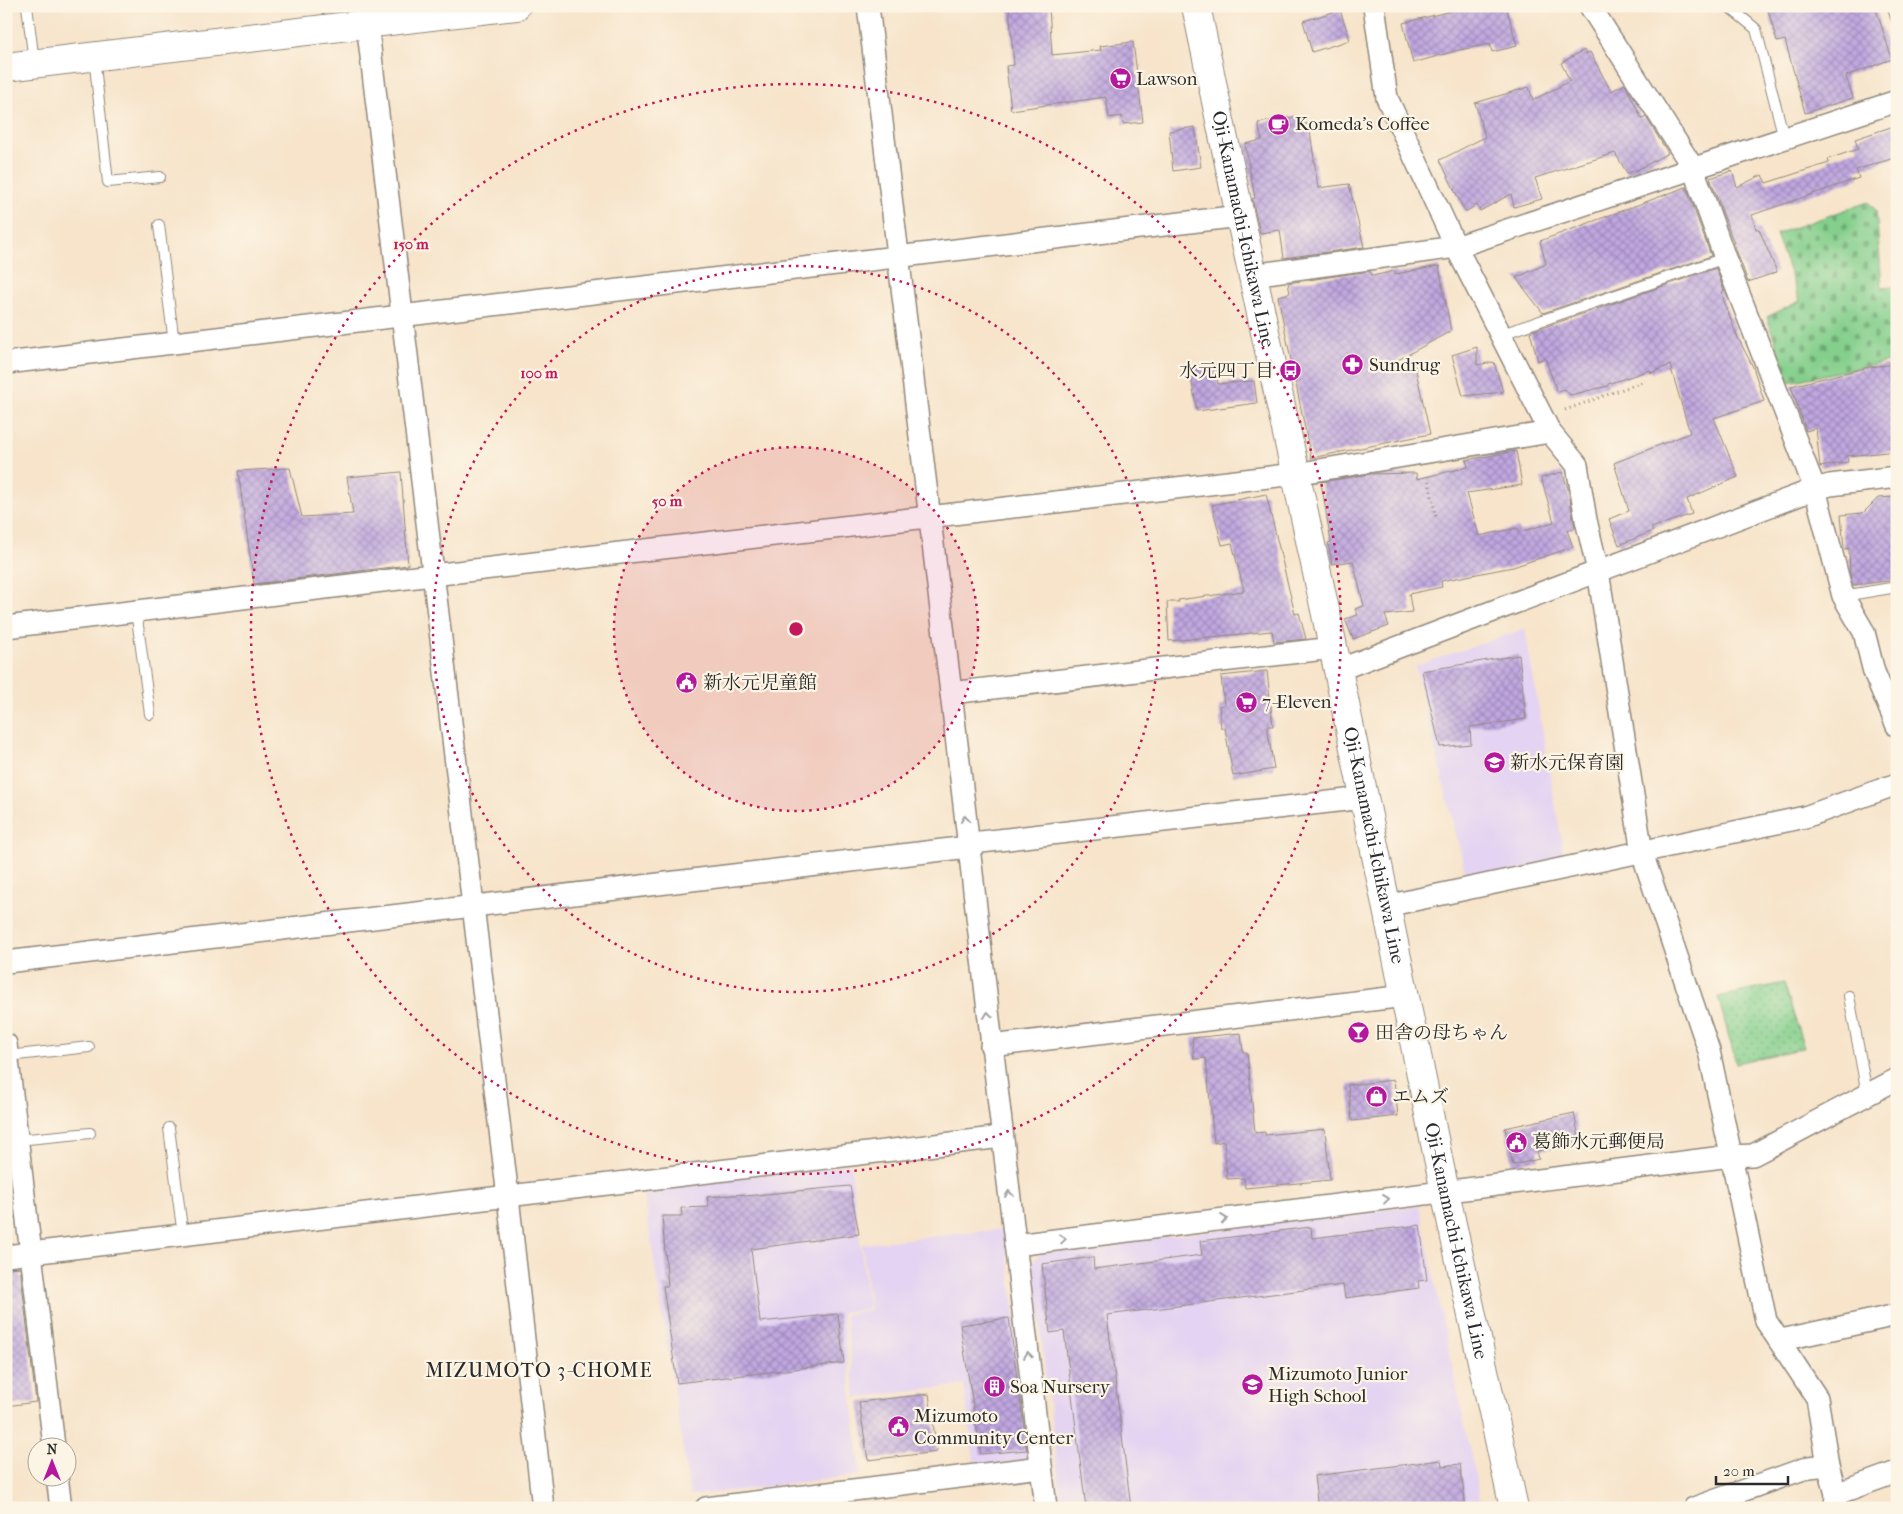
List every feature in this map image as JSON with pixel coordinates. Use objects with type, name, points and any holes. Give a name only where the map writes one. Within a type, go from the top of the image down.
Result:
[{"type":"main road","points":[[6,67],[94,56],[366,15],[516,6]]},
{"type":"main road","name":"Oji-Kanamachi-Ichikawa Line","points":[[1196,6],[1335,659],[1445,1192],[1514,1508]]},
{"type":"street","points":[[868,6],[951,693],[1046,1508]]},
{"type":"street","points":[[1374,6],[1387,98],[1456,247],[1502,334],[1547,426],[1577,465],[1586,520],[1598,571],[1642,853],[1709,1051],[1766,1321],[1817,1398],[1835,1501],[1897,1472]]},
{"type":"street","points":[[1590,6],[1693,168],[1725,258],[1815,490],[1843,596],[1864,632],[1874,672],[1896,721]]},
{"type":"street","points":[[366,15],[508,1197],[543,1508]]},
{"type":"street","points":[[1252,275],[1456,247],[1897,100]]},
{"type":"street","points":[[6,363],[1240,216]]},
{"type":"street","points":[[6,627],[432,574],[1295,474],[1423,453],[1547,426]]},
{"type":"street","points":[[951,693],[1335,659],[1598,571],[1830,485],[1897,477]]},
{"type":"street","points":[[1386,906],[1804,817],[1897,784]]},
{"type":"street","points":[[6,962],[968,847],[981,842],[1364,798]]},
{"type":"street","points":[[991,1046],[1405,996]]},
{"type":"street","points":[[7,1055],[53,1436]]},
{"type":"street","points":[[1015,1245],[1731,1156],[1753,1155],[1897,1079]]},
{"type":"street","points":[[6,1256],[1002,1137]]},
{"type":"street","points":[[1780,1340],[1897,1315]]},
{"type":"street","points":[[1694,1508],[1809,1467],[1828,1465]]},
{"type":"street","points":[[706,1508],[1041,1467]]},
{"type":"street","points":[[58,1486],[61,1508]]},
{"type":"lane","points":[[27,6],[34,64]]},
{"type":"lane","points":[[1728,6],[1756,29],[1784,138]]},
{"type":"lane","points":[[1893,8],[1897,20]]},
{"type":"lane","points":[[94,56],[108,182],[160,177]]},
{"type":"lane","points":[[159,225],[174,343]]},
{"type":"lane","points":[[1502,334],[1725,258]]},
{"type":"lane","points":[[1843,596],[1897,587]]},
{"type":"lane","points":[[136,611],[150,714]]},
{"type":"lane","points":[[1848,996],[1867,1094]]},
{"type":"lane","points":[[7,1055],[89,1047]]},
{"type":"lane","points":[[169,1128],[183,1236]]},
{"type":"lane","points":[[17,1140],[90,1133]]},
{"type":"path","points":[[1547,426],[1645,381]]},
{"type":"path","points":[[1423,453],[1436,518]]},
{"type":"shaded area","name":"新水元保育園","points":[[1525,629],[1565,861],[1467,879],[1415,666]]},
{"type":"shaded area","points":[[851,1165],[868,1309],[842,1312],[861,1475],[690,1496],[643,1188]]},
{"type":"shaded area","name":"Mizumoto Junior High School","points":[[1419,1205],[1482,1508],[1062,1508],[1032,1263],[1041,1252]]},
{"type":"shaded area","points":[[1004,1229],[1034,1461],[975,1467],[964,1385],[856,1398],[845,1315],[870,1310],[862,1244]]},
{"type":"green space","points":[[1868,202],[1876,210],[1882,287],[1897,286],[1897,360],[1789,382],[1767,317],[1800,301],[1776,234]]},
{"type":"green space","points":[[1784,983],[1804,1048],[1736,1063],[1718,997]]},
{"type":"building","points":[[1009,6],[1049,6],[1052,55],[1101,50],[1100,46],[1133,42],[1143,122],[1123,124],[1122,116],[1109,118],[1106,97],[1011,110],[1006,66],[1014,65]]},
{"type":"building","points":[[1471,6],[1506,6],[1517,46],[1492,52],[1490,44],[1459,50],[1413,63],[1403,23]]},
{"type":"building","points":[[1767,6],[1875,6],[1892,59],[1846,76],[1853,98],[1805,113],[1785,40],[1777,42]]},
{"type":"building","points":[[1340,10],[1350,40],[1312,52],[1303,21]]},
{"type":"building","points":[[1584,50],[1586,54],[1590,52],[1611,91],[1625,84],[1642,119],[1646,117],[1668,153],[1637,170],[1627,173],[1615,153],[1535,178],[1542,199],[1514,207],[1511,194],[1480,211],[1477,205],[1465,212],[1440,160],[1485,137],[1475,103],[1529,87],[1533,100],[1570,81],[1561,63]]},
{"type":"building","points":[[1298,116],[1302,124],[1309,124],[1318,188],[1349,184],[1364,247],[1284,258],[1280,230],[1260,233],[1252,199],[1255,198],[1245,144],[1262,140],[1258,123]]},
{"type":"building","points":[[1897,125],[1897,157],[1856,170],[1859,178],[1752,215],[1756,229],[1759,229],[1777,272],[1748,282],[1710,178],[1732,171],[1737,187],[1762,175],[1766,183],[1829,163],[1828,159],[1858,149],[1855,139]]},
{"type":"building","points":[[1195,127],[1201,167],[1173,171],[1169,131]]},
{"type":"building","points":[[1686,187],[1711,256],[1543,313],[1516,278],[1546,264],[1540,241]]},
{"type":"building","name":"Sundrug","points":[[1439,266],[1451,331],[1396,361],[1400,371],[1415,366],[1430,434],[1311,458],[1278,296],[1290,293],[1288,283],[1370,271],[1372,276],[1395,271],[1395,274]]},
{"type":"building","points":[[1716,268],[1724,291],[1722,292],[1724,301],[1737,336],[1753,367],[1764,401],[1714,418],[1738,477],[1687,499],[1692,514],[1651,528],[1653,531],[1619,545],[1609,519],[1629,511],[1614,463],[1690,433],[1670,365],[1651,373],[1650,370],[1608,384],[1608,386],[1570,395],[1565,389],[1557,391],[1545,358],[1538,361],[1530,332]]},
{"type":"building","points":[[1477,347],[1477,365],[1494,362],[1503,392],[1463,396],[1452,355]]},
{"type":"building","points":[[1216,364],[1218,384],[1254,381],[1257,403],[1197,411],[1189,366]]},
{"type":"building","points":[[1897,364],[1897,451],[1847,456],[1848,462],[1820,467],[1816,428],[1806,431],[1791,386],[1869,367]]},
{"type":"building","points":[[1516,451],[1522,485],[1467,493],[1479,536],[1518,528],[1520,532],[1554,522],[1541,478],[1562,472],[1568,488],[1575,528],[1567,530],[1573,547],[1513,567],[1441,581],[1442,587],[1409,594],[1412,612],[1385,615],[1389,626],[1353,639],[1345,619],[1358,615],[1355,609],[1364,606],[1353,561],[1332,564],[1328,543],[1331,542],[1321,482],[1370,474],[1416,473],[1417,479],[1468,467],[1466,460]]},
{"type":"building","points":[[290,468],[302,517],[353,514],[347,477],[401,472],[408,565],[254,584],[238,471]]},
{"type":"building","points":[[1266,494],[1295,614],[1299,613],[1306,639],[1274,642],[1272,631],[1169,641],[1167,602],[1179,602],[1178,600],[1244,591],[1232,543],[1222,545],[1212,505]]},
{"type":"building","points":[[1894,497],[1897,517],[1897,580],[1853,585],[1850,574],[1849,548],[1844,549],[1841,515],[1863,513],[1878,498]]},
{"type":"building","points":[[1519,655],[1526,719],[1470,727],[1471,744],[1440,747],[1422,671]]},
{"type":"building","points":[[1267,671],[1273,726],[1267,726],[1274,769],[1233,776],[1225,728],[1221,728],[1219,706],[1224,705],[1221,676]]},
{"type":"building","points":[[1241,1033],[1243,1052],[1247,1052],[1255,1133],[1265,1132],[1265,1135],[1325,1129],[1330,1180],[1245,1188],[1244,1178],[1227,1179],[1224,1141],[1214,1143],[1206,1058],[1194,1059],[1192,1038]]},
{"type":"building","points":[[1394,1080],[1398,1116],[1352,1121],[1348,1085]]},
{"type":"building","points":[[1574,1113],[1580,1142],[1537,1151],[1539,1159],[1513,1165],[1505,1128]]},
{"type":"building","points":[[850,1186],[859,1234],[751,1249],[760,1322],[838,1314],[844,1363],[677,1383],[663,1286],[668,1286],[662,1216],[682,1216],[681,1208],[709,1207],[707,1197],[745,1194],[745,1196]]},
{"type":"building","points":[[1420,1225],[1427,1280],[1418,1281],[1419,1288],[1345,1298],[1343,1285],[1107,1315],[1131,1508],[1086,1508],[1064,1331],[1050,1333],[1042,1264],[1093,1257],[1094,1269],[1202,1255],[1200,1241],[1311,1227],[1312,1238]]},
{"type":"building","points":[[20,1267],[36,1402],[6,1406],[6,1268]]},
{"type":"building","name":"Soa Nursery","points":[[1009,1318],[1027,1450],[981,1454],[960,1325]]},
{"type":"building","name":"Mizumoto Community Center","points":[[929,1394],[937,1452],[868,1460],[859,1402]]},
{"type":"building","points":[[1441,1460],[1442,1466],[1460,1464],[1466,1508],[1318,1508],[1314,1476]]},
{"type":"place","name":"Lawson","points":[[1120,79]]},
{"type":"place","name":"Komeda's Coffee","points":[[1279,124]]},
{"type":"place","name":"Sundrug","points":[[1353,365]]},
{"type":"place","name":"水元四丁目","points":[[1290,371]]},
{"type":"place","name":"新水元児童館","points":[[687,683]]},
{"type":"place","name":"7-Eleven","points":[[1246,702]]},
{"type":"place","name":"新水元保育園","points":[[1494,763]]},
{"type":"place","name":"田舎の母ちゃん","points":[[1359,1033]]},
{"type":"place","name":"エムズ","points":[[1376,1097]]},
{"type":"place","name":"葛飾水元郵便局","points":[[1516,1142]]},
{"type":"place","name":"Mizumoto Junior High School","points":[[1252,1385]]},
{"type":"place","name":"Soa Nursery","points":[[994,1387]]},
{"type":"place","name":"Mizumoto Community Center","points":[[898,1427]]},
{"type":"district","name":"MIZUMOTO 3-CHOME","points":[[539,1370]]}]
